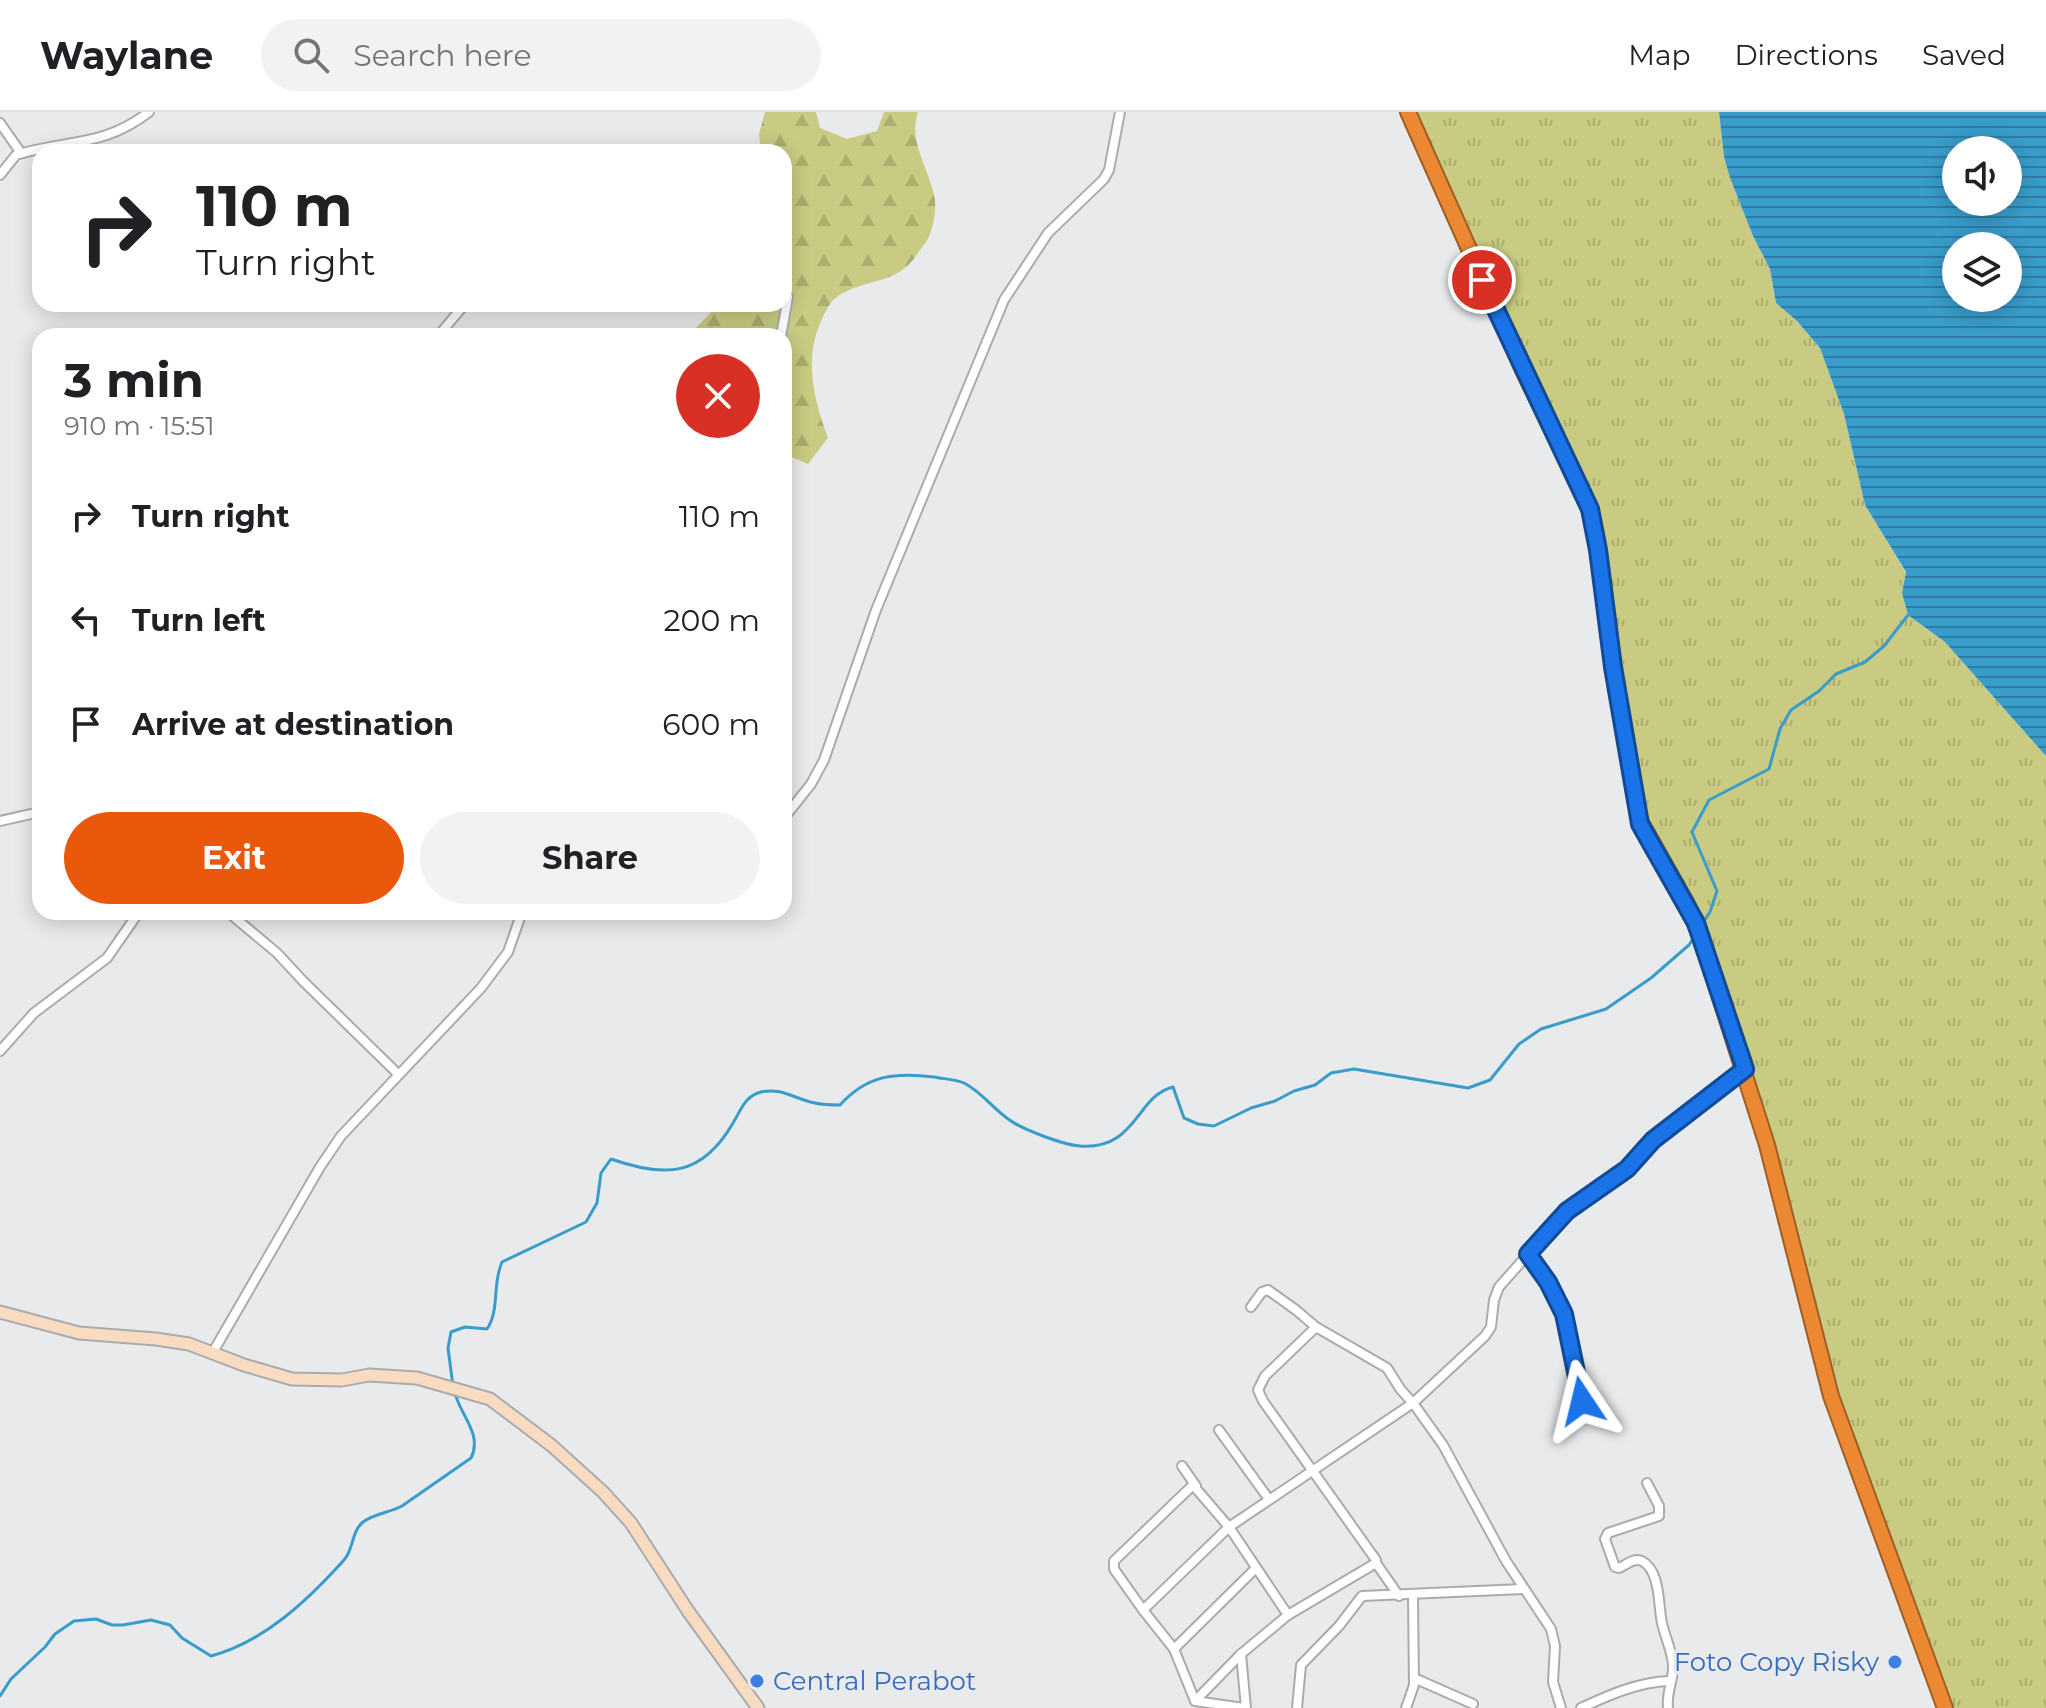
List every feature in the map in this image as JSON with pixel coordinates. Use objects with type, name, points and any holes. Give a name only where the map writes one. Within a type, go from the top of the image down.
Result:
[{"type":"highway","points":[[1408,112],[1523,370],[1590,509],[1639,819],[1699,930],[1745,1069],[1783,1203],[1831,1396],[1945,1708]]},
{"type":"street","points":[[77,144],[117,132],[149,112]]},
{"type":"street","points":[[792,808],[811,784],[824,760],[876,610],[1004,300],[1048,233],[1104,179],[1109,170],[1120,112]]},
{"type":"street","points":[[0,123],[21,153]]},
{"type":"street","points":[[0,175],[13,157],[32,151]]},
{"type":"street","points":[[445,328],[458,312]]},
{"type":"street","points":[[0,821],[32,814]]},
{"type":"street","points":[[0,1051],[34,1013],[107,958],[133,920]]},
{"type":"street","points":[[239,920],[259,935],[398,1074]]},
{"type":"street","points":[[213,1352],[341,1136],[488,979],[508,952],[519,920]]},
{"type":"street","points":[[1143,1610],[1229,1527],[1413,1403],[1485,1336],[1491,1327],[1499,1287],[1567,1211],[1627,1169],[1653,1140],[1745,1069]]},
{"type":"street","points":[[1528,1254],[1548,1282],[1564,1314],[1586,1414]]},
{"type":"street","points":[[1251,1307],[1262,1292],[1268,1290],[1316,1327],[1387,1368],[1456,1467],[1523,1589],[1554,1636],[1553,1682],[1561,1708]]},
{"type":"street","points":[[0,1312],[79,1333],[165,1340],[213,1352],[292,1379],[342,1380],[369,1375],[417,1378],[490,1399],[514,1415],[603,1492],[631,1523],[688,1611],[758,1708]]},
{"type":"street","points":[[1316,1327],[1265,1376],[1258,1390],[1399,1596]]},
{"type":"street","points":[[1219,1430],[1268,1498]]},
{"type":"street","points":[[1182,1466],[1229,1527],[1288,1615]]},
{"type":"street","points":[[1647,1483],[1659,1506],[1659,1516],[1608,1533],[1605,1539],[1615,1567],[1619,1568],[1634,1559],[1640,1560],[1645,1563],[1659,1589],[1662,1623],[1673,1665],[1668,1708]]},
{"type":"street","points":[[1195,1701],[1174,1649],[1114,1569],[1114,1561],[1190,1486],[1196,1486]]},
{"type":"street","points":[[1195,1701],[1241,1654],[1288,1615],[1376,1563]]},
{"type":"street","points":[[1174,1649],[1256,1568]]},
{"type":"street","points":[[1297,1708],[1301,1665],[1339,1626],[1362,1596],[1523,1589]]},
{"type":"street","points":[[1406,1708],[1414,1678],[1413,1596]]},
{"type":"street","points":[[1195,1701],[1245,1708],[1241,1654]]},
{"type":"street","points":[[1414,1678],[1473,1704]]},
{"type":"street","points":[[1581,1708],[1631,1687],[1669,1681]]},
{"type":"green space","points":[[765,112],[816,112],[820,128],[847,139],[877,131],[884,112],[918,112],[917,144],[935,199],[930,234],[911,263],[894,275],[841,294],[824,314],[816,334],[812,364],[818,409],[828,438],[808,464],[792,457],[792,328],[696,328],[711,312],[792,312],[792,144],[760,144],[759,134]]},
{"type":"green space","points":[[1413,112],[1719,112],[1724,157],[1730,178],[1770,269],[1776,303],[1797,321],[1820,348],[1844,414],[1865,505],[1906,573],[1902,593],[1908,615],[1945,642],[2046,756],[2046,1708],[1949,1708],[1824,1356],[1758,1097],[1697,905],[1649,829],[1641,823],[1599,523]]},
{"type":"water","points":[[1719,112],[2046,112],[2046,756],[1945,642],[1908,615],[1902,593],[1906,572],[1865,505],[1844,414],[1820,348],[1797,321],[1776,303],[1770,269],[1730,178],[1724,157]]},
{"type":"waterway","points":[[1702,924],[1717,891],[1692,832],[1709,800],[1769,769],[1780,729],[1791,710],[1819,691],[1836,674],[1865,662],[1884,646],[1908,615]]},
{"type":"waterway","points":[[453,1386],[448,1348],[451,1332],[465,1327],[487,1329],[493,1314],[502,1262],[586,1222],[597,1203],[601,1173],[611,1159],[648,1169],[665,1170],[695,1163],[721,1141],[744,1104],[761,1092],[782,1092],[818,1104],[840,1105],[861,1087],[882,1078],[907,1075],[953,1080],[970,1087],[1017,1125],[1080,1146],[1099,1145],[1113,1140],[1161,1092],[1173,1087],[1184,1118],[1214,1126],[1251,1108],[1315,1085],[1331,1073],[1354,1069],[1468,1088],[1490,1080],[1519,1044],[1541,1029],[1606,1009],[1651,978],[1694,937]]},
{"type":"waterway","points":[[0,1696],[11,1679],[55,1634],[74,1621],[96,1619],[123,1625],[151,1620],[170,1625],[182,1638],[211,1656],[267,1630],[300,1604],[344,1560],[363,1522],[402,1506],[471,1458],[473,1433],[455,1393]]},
{"type":"place","name":"Foto Copy Risky","points":[[1895,1662]]},
{"type":"place","name":"Central Perabot","points":[[757,1681]]},
{"type":"route","points":[[1482,280],[1590,509],[1640,824],[1696,923],[1745,1069],[1653,1140],[1627,1169],[1567,1211],[1528,1254],[1548,1282],[1564,1314],[1582,1401]]}]
